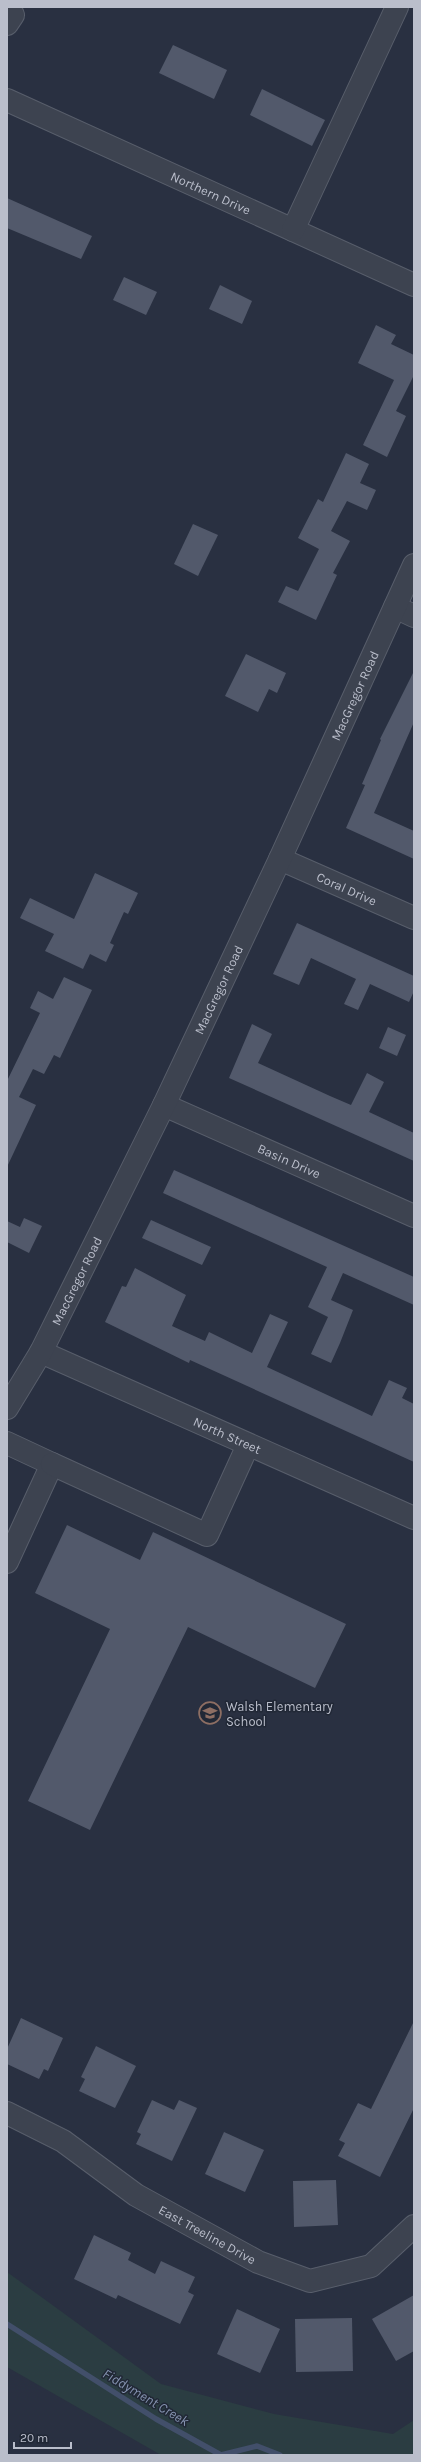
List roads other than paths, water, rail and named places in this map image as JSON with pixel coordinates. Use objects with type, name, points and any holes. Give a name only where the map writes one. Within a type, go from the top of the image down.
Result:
[{"type":"street","points":[[293,230],[397,7]]},
{"type":"street","name":"Northern Drive","points":[[7,100],[414,285]]},
{"type":"street","name":"MacGregor Road","points":[[7,1408],[41,1352],[164,1105],[280,859],[405,611],[414,565]]},
{"type":"street","name":"Coral Drive","points":[[280,859],[414,918]]},
{"type":"street","name":"Basin Drive","points":[[164,1105],[414,1216]]},
{"type":"street","name":"North Street","points":[[41,1352],[414,1518]]},
{"type":"street","points":[[7,1443],[206,1535],[248,1445]]},
{"type":"street","points":[[7,1562],[52,1464]]},
{"type":"street","name":"East Treeline Drive","points":[[7,2113],[63,2141],[136,2195],[258,2262],[310,2281],[371,2266],[414,2226]]},
{"type":"waterway","name":"Fiddyment Creek","points":[[7,2324],[156,2419],[221,2455],[257,2446],[280,2455]]},
{"type":"place","name":"Walsh Elementary School","points":[[210,1713]]}]
